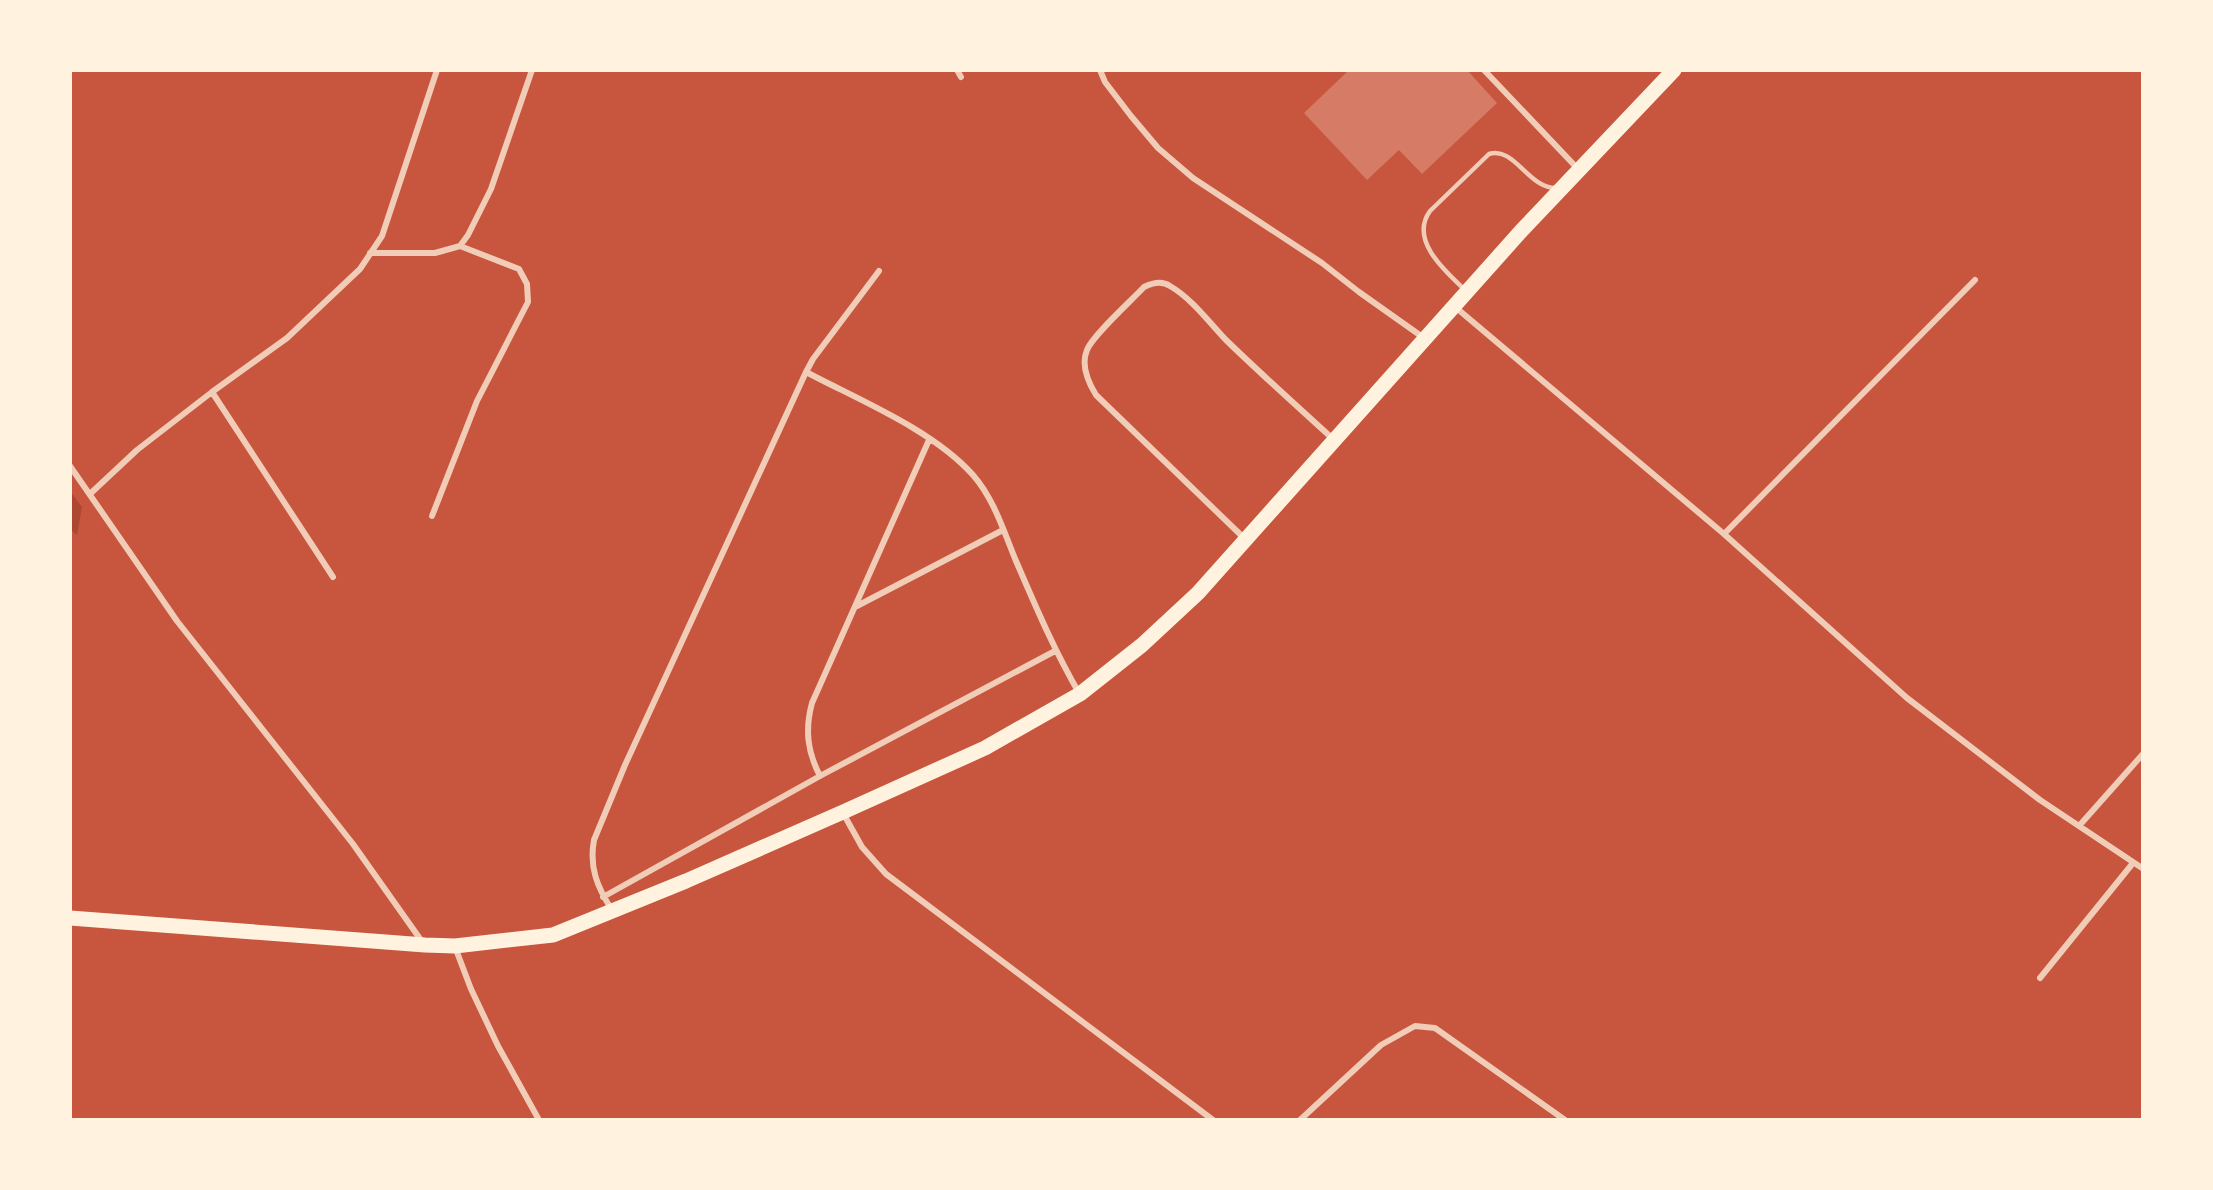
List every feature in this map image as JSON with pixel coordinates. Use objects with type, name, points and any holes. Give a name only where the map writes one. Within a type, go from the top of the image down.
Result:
[{"type":"main road","points":[[70,918],[425,945],[455,946],[553,935],[843,813],[985,748],[1080,694],[1172,618],[1246,540],[1453,305],[1560,188],[1674,70]]},
{"type":"street","points":[[91,493],[137,450],[287,338],[360,269],[382,236],[437,70]]},
{"type":"street","points":[[460,246],[491,189],[532,70]]},
{"type":"street","points":[[1100,70],[1105,82],[1158,148],[1193,178],[1322,263],[1424,338]]},
{"type":"street","points":[[1484,70],[1578,169]]},
{"type":"street","points":[[370,253],[435,253],[460,246],[519,269],[527,284],[528,302],[477,401],[432,516]]},
{"type":"street","points":[[613,911],[603,897],[592,863],[594,840],[625,765],[813,358],[879,271]]},
{"type":"street","points":[[1724,534],[1975,280]]},
{"type":"street","points":[[1246,540],[1102,401],[1089,381],[1085,358],[1091,343],[1144,287],[1158,282],[1164,283],[1175,289],[1334,440]]},
{"type":"street","points":[[1453,305],[1724,534],[1907,698],[2040,800],[2142,868]]},
{"type":"street","points":[[806,372],[902,422],[946,450],[975,477],[986,493],[1055,651],[1080,694]]},
{"type":"street","points":[[212,392],[333,577]]},
{"type":"street","points":[[820,776],[809,748],[809,716],[812,703],[929,440]]},
{"type":"street","points":[[70,466],[91,493],[177,621],[353,844],[425,945]]},
{"type":"street","points":[[856,606],[1003,530]]},
{"type":"street","points":[[603,897],[820,776],[1055,651]]},
{"type":"street","points":[[2079,826],[2142,755]]},
{"type":"street","points":[[843,813],[862,847],[886,874],[1213,1119]]},
{"type":"street","points":[[2040,978],[2133,863]]},
{"type":"street","points":[[455,946],[471,989],[498,1046],[539,1119]]},
{"type":"street","points":[[1299,1119],[1381,1045],[1415,1026],[1435,1028],[1565,1119]]},
{"type":"lane","points":[[1466,291],[1438,264],[1422,233],[1423,222],[1430,211],[1489,154],[1493,153],[1507,156],[1536,182],[1560,188]]},
{"type":"shaded area","points":[[70,491],[82,507],[77,535],[71,530]]},
{"type":"building","points":[[1349,70],[1467,70],[1497,103],[1422,174],[1399,150],[1367,180],[1304,113]]}]
